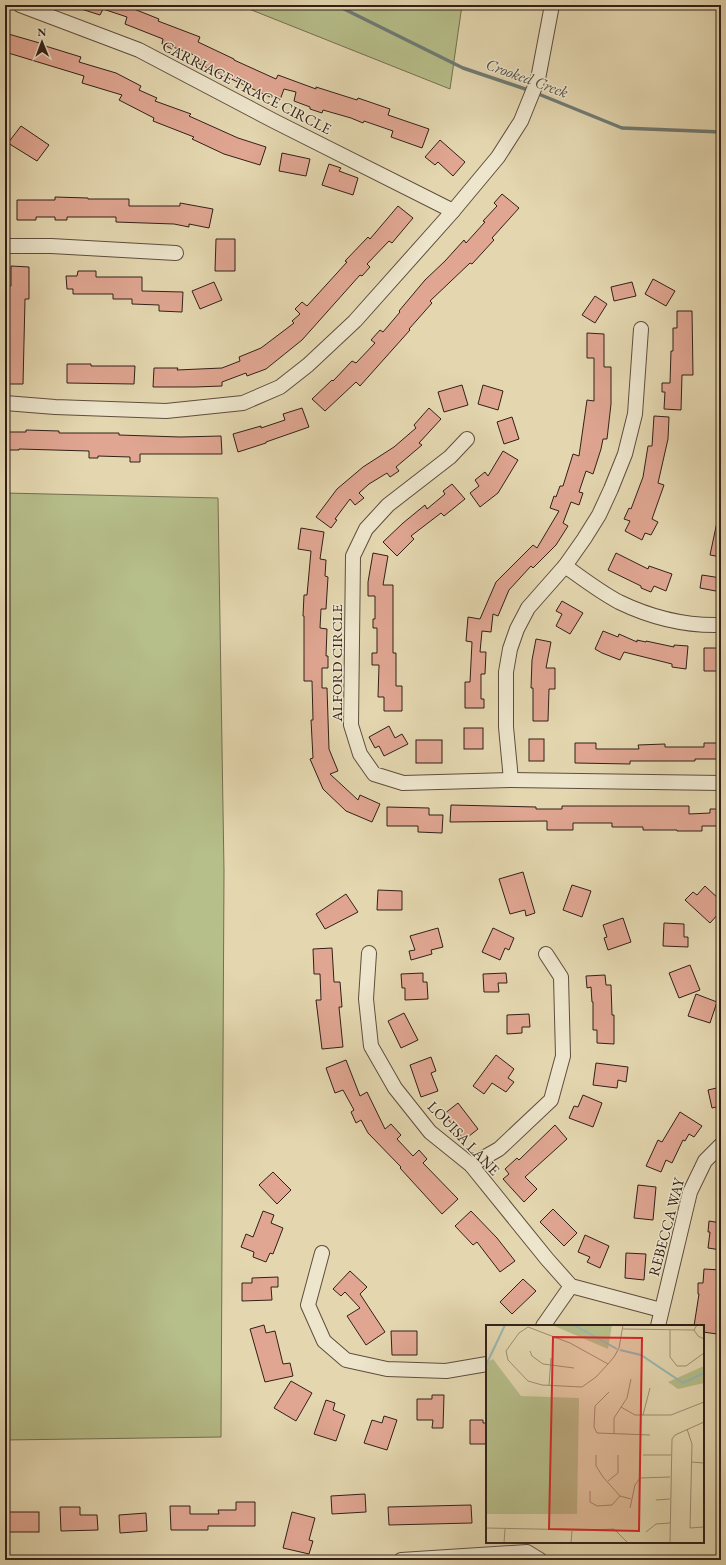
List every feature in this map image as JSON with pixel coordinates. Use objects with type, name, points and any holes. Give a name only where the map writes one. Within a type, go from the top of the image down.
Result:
[{"type":"street","name":"CARRIAGE TRACE CIRCLE","points":[[20,5],[139,50],[274,121],[453,211]]},
{"type":"street","points":[[5,403],[55,407],[166,411],[243,403],[280,387],[308,365],[355,321],[453,211],[498,156],[521,121],[538,79],[552,5]]},
{"type":"street","points":[[5,246],[51,246],[176,253]]},
{"type":"street","points":[[511,780],[506,727],[506,672],[510,649],[517,629],[528,608],[565,566],[599,515],[625,454],[636,414],[641,329]]},
{"type":"street","name":"ALFORD CIRCLE","points":[[467,439],[450,456],[388,505],[366,529],[353,556],[351,725],[360,754],[374,774],[403,783],[511,780],[721,783]]},
{"type":"street","points":[[565,566],[618,601],[644,613],[679,621],[708,625],[721,625]]},
{"type":"street","name":"LOUISA LANE","points":[[369,953],[366,1000],[371,1046],[395,1088],[430,1132],[471,1165],[547,1259],[572,1286]]},
{"type":"street","points":[[471,1165],[499,1149],[551,1100],[563,1056],[562,977],[546,954]]},
{"type":"street","name":"REBECCA WAY","points":[[658,1325],[690,1192],[705,1161],[721,1145]]},
{"type":"street","points":[[322,1253],[308,1305],[324,1341],[346,1360],[387,1369],[446,1371],[486,1364]]},
{"type":"street","points":[[544,1325],[572,1286],[662,1310]]},
{"type":"street","points":[[401,1560],[527,1552],[540,1560]]},
{"type":"green space","points":[[239,5],[462,5],[450,89]]},
{"type":"green space","points":[[5,493],[218,498],[224,871],[221,1437],[5,1440]]},
{"type":"building","points":[[75,5],[124,5],[159,19],[158,21],[200,37],[198,42],[276,79],[278,75],[316,89],[316,87],[357,100],[358,98],[390,109],[388,115],[429,129],[422,148],[391,137],[393,131],[364,121],[363,123],[323,110],[322,113],[310,109],[310,107],[294,101],[296,92],[284,89],[280,100],[270,97],[197,63],[199,57],[173,47],[172,49],[162,44],[163,39],[125,24],[127,17],[103,9],[100,15],[75,7]]},
{"type":"building","points":[[5,33],[81,57],[79,62],[116,73],[141,86],[139,90],[157,98],[155,101],[191,114],[189,116],[238,138],[266,147],[260,165],[224,154],[192,139],[194,137],[153,121],[154,118],[119,100],[122,95],[82,83],[84,76],[5,52]]},
{"type":"building","points":[[21,126],[49,145],[37,161],[8,143]]},
{"type":"building","points":[[440,140],[465,162],[453,176],[438,162],[435,165],[425,157]]},
{"type":"building","points":[[282,153],[310,159],[306,176],[279,171]]},
{"type":"building","points":[[329,164],[341,168],[339,171],[358,178],[353,195],[322,185]]},
{"type":"building","points":[[502,194],[519,208],[492,238],[494,240],[472,264],[470,263],[430,301],[432,303],[409,329],[410,330],[360,386],[356,382],[325,411],[312,399],[332,380],[333,381],[352,361],[356,363],[375,343],[371,340],[380,330],[383,332],[425,280],[464,240],[466,243],[485,222],[483,221],[497,206],[494,203]]},
{"type":"building","points":[[55,197],[129,199],[129,206],[180,206],[180,203],[213,209],[209,228],[189,224],[189,227],[174,224],[116,222],[116,217],[67,217],[67,220],[55,220],[55,217],[36,217],[36,220],[17,220],[17,200],[55,200]]},
{"type":"building","points":[[398,206],[413,218],[392,243],[389,241],[367,264],[370,267],[362,276],[360,275],[302,340],[266,369],[247,376],[246,373],[222,382],[222,386],[153,387],[154,368],[178,368],[177,370],[222,368],[240,361],[239,357],[261,348],[294,323],[292,321],[300,314],[295,309],[302,302],[307,306],[347,262],[345,261],[368,237],[370,239]]},
{"type":"building","points":[[216,239],[235,239],[235,271],[215,271]]},
{"type":"building","points":[[11,266],[29,267],[29,299],[25,299],[23,384],[5,384],[7,286],[11,286]]},
{"type":"building","points":[[78,271],[96,271],[96,277],[142,277],[142,291],[183,292],[182,312],[159,311],[159,305],[132,304],[132,299],[113,299],[113,294],[73,294],[73,289],[67,289],[66,276],[77,276]]},
{"type":"building","points":[[653,279],[675,291],[666,306],[645,294]]},
{"type":"building","points":[[214,282],[222,300],[200,309],[192,291]]},
{"type":"building","points":[[632,282],[636,296],[614,301],[611,287]]},
{"type":"building","points":[[595,296],[607,304],[595,323],[582,315]]},
{"type":"building","points":[[677,311],[692,311],[693,375],[682,375],[681,410],[664,409],[665,392],[662,392],[662,383],[670,383],[671,351],[673,351],[673,328],[677,328]]},
{"type":"building","points":[[587,333],[604,334],[604,367],[611,367],[611,404],[607,439],[603,439],[593,474],[586,471],[579,492],[583,493],[579,505],[571,502],[563,523],[568,526],[556,545],[533,568],[531,566],[509,590],[498,616],[493,614],[491,632],[482,631],[480,652],[486,652],[485,674],[481,674],[481,699],[484,699],[484,708],[465,708],[465,682],[470,682],[472,642],[466,641],[468,617],[480,619],[496,582],[533,545],[537,548],[559,511],[550,508],[554,496],[556,497],[560,486],[563,486],[573,454],[579,456],[587,400],[594,401],[594,358],[587,358]]},
{"type":"building","points":[[67,364],[91,364],[91,366],[135,366],[134,384],[67,383]]},
{"type":"building","points":[[462,385],[468,405],[444,412],[438,392]]},
{"type":"building","points":[[483,385],[503,391],[498,410],[478,404]]},
{"type":"building","points":[[302,408],[309,427],[238,452],[233,434],[261,426],[261,428],[285,420],[283,414]]},
{"type":"building","points":[[429,408],[441,419],[419,443],[422,445],[396,467],[399,471],[390,477],[387,473],[369,484],[359,493],[364,498],[355,505],[350,499],[335,519],[337,520],[331,528],[316,517],[337,489],[363,467],[394,447],[416,428],[414,425]]},
{"type":"building","points":[[654,416],[669,417],[668,439],[658,483],[664,485],[652,519],[658,522],[651,535],[645,533],[642,540],[625,531],[630,521],[624,519],[629,508],[631,509],[643,477],[648,446],[652,446]]},
{"type":"building","points":[[512,417],[519,439],[504,444],[497,422]]},
{"type":"building","points":[[26,430],[59,431],[59,433],[119,433],[119,435],[180,437],[221,436],[222,454],[140,454],[140,462],[130,462],[130,457],[98,456],[98,458],[89,458],[89,451],[5,450],[5,432],[26,432]]},
{"type":"building","points":[[503,451],[518,460],[498,493],[480,507],[470,493],[479,486],[475,480],[485,472],[488,476]]},
{"type":"building","points":[[452,484],[465,499],[444,516],[441,513],[411,536],[414,539],[397,556],[383,542],[425,505],[427,509],[445,494],[443,491]]},
{"type":"building","points":[[717,522],[721,523],[721,557],[710,555]]},
{"type":"building","points":[[301,528],[324,532],[320,559],[326,560],[325,576],[328,577],[326,609],[321,609],[320,628],[327,629],[326,656],[328,656],[328,668],[322,668],[322,688],[327,688],[329,749],[338,771],[330,774],[358,800],[360,795],[380,804],[372,822],[346,811],[323,789],[310,759],[313,758],[311,720],[313,720],[312,681],[304,681],[303,616],[304,595],[307,595],[311,551],[298,549]]},
{"type":"building","points":[[373,553],[388,556],[383,585],[393,585],[393,653],[396,653],[396,686],[402,686],[402,711],[384,711],[384,697],[378,697],[379,665],[372,665],[372,653],[377,653],[377,628],[373,628],[373,619],[375,619],[375,596],[368,596],[368,582]]},
{"type":"building","points":[[616,553],[648,569],[649,566],[672,574],[666,591],[654,586],[651,592],[608,570]]},
{"type":"building","points":[[702,575],[721,578],[721,592],[700,588]]},
{"type":"building","points":[[562,601],[583,613],[570,634],[556,626],[562,614],[556,611]]},
{"type":"building","points":[[603,631],[618,637],[619,634],[637,642],[637,640],[646,641],[674,647],[674,645],[688,646],[686,669],[672,667],[672,664],[624,652],[620,660],[602,653],[595,649]]},
{"type":"building","points":[[536,639],[551,642],[546,668],[555,668],[555,689],[549,689],[548,721],[533,721],[533,688],[531,688],[532,660]]},
{"type":"building","points":[[704,648],[721,648],[721,661],[718,661],[718,671],[704,671]]},
{"type":"building","points":[[389,726],[395,738],[402,734],[408,744],[384,756],[379,746],[375,748],[369,737]]},
{"type":"building","points":[[464,728],[483,728],[483,749],[464,749]]},
{"type":"building","points":[[529,739],[544,739],[544,761],[529,761]]},
{"type":"building","points":[[416,740],[442,740],[442,763],[416,763]]},
{"type":"building","points":[[575,743],[596,743],[596,749],[639,749],[638,745],[665,744],[665,747],[704,747],[704,743],[721,743],[721,759],[695,759],[695,761],[630,761],[630,764],[575,763]]},
{"type":"building","points":[[451,805],[536,807],[536,809],[562,809],[562,806],[689,806],[689,814],[710,813],[710,809],[721,809],[721,826],[702,826],[702,831],[677,831],[643,830],[643,827],[612,827],[612,823],[573,823],[573,830],[547,830],[547,821],[450,822]]},
{"type":"building","points":[[387,807],[429,808],[429,815],[443,815],[442,833],[418,832],[418,826],[387,826]]},
{"type":"building","points":[[523,872],[535,913],[526,916],[525,910],[510,914],[499,879]]},
{"type":"building","points":[[572,885],[591,891],[582,917],[563,910]]},
{"type":"building","points":[[705,886],[721,901],[721,911],[710,923],[685,900],[693,892],[697,895]]},
{"type":"building","points":[[378,890],[402,891],[402,910],[377,910]]},
{"type":"building","points":[[346,894],[358,912],[325,929],[316,914]]},
{"type":"building","points":[[623,918],[631,942],[608,950],[604,938],[607,937],[603,925]]},
{"type":"building","points":[[664,923],[684,924],[684,937],[688,937],[688,947],[663,946]]},
{"type":"building","points":[[438,928],[443,947],[431,950],[432,954],[411,960],[409,951],[415,950],[410,936]]},
{"type":"building","points":[[493,928],[514,938],[509,950],[505,948],[500,960],[482,952]]},
{"type":"building","points":[[332,948],[334,982],[340,982],[342,1007],[339,1007],[343,1047],[322,1049],[316,1000],[321,1000],[320,974],[314,974],[313,949]]},
{"type":"building","points":[[690,965],[700,990],[679,998],[669,973]]},
{"type":"building","points":[[423,973],[423,982],[427,982],[428,999],[405,1000],[405,988],[402,988],[401,974]]},
{"type":"building","points":[[506,973],[507,983],[498,983],[499,992],[484,992],[483,974]]},
{"type":"building","points":[[605,975],[606,985],[611,985],[612,1015],[614,1015],[614,1044],[597,1043],[597,1030],[593,1030],[593,1002],[591,987],[587,988],[586,976]]},
{"type":"building","points":[[696,994],[717,1002],[710,1023],[688,1016]]},
{"type":"building","points":[[404,1013],[418,1040],[401,1048],[388,1021]]},
{"type":"building","points":[[529,1014],[530,1027],[522,1027],[522,1033],[507,1034],[507,1015]]},
{"type":"building","points":[[496,1055],[514,1069],[508,1078],[514,1082],[506,1092],[492,1083],[484,1094],[473,1086]]},
{"type":"building","points":[[431,1057],[436,1071],[431,1073],[438,1091],[421,1097],[410,1065]]},
{"type":"building","points":[[346,1060],[360,1096],[367,1092],[385,1129],[391,1124],[401,1135],[397,1139],[413,1156],[419,1150],[427,1159],[423,1163],[458,1199],[442,1214],[400,1168],[401,1167],[368,1133],[361,1120],[356,1123],[351,1112],[354,1110],[343,1090],[335,1093],[326,1068]]},
{"type":"building","points":[[596,1063],[628,1067],[626,1082],[618,1080],[617,1088],[593,1085]]},
{"type":"building","points":[[721,1087],[721,1106],[712,1108],[708,1090]]},
{"type":"building","points":[[583,1095],[602,1103],[593,1127],[569,1118],[574,1106],[578,1107]]},
{"type":"building","points":[[458,1103],[478,1129],[464,1140],[444,1114]]},
{"type":"building","points":[[680,1112],[702,1126],[694,1137],[689,1134],[685,1141],[683,1140],[672,1163],[666,1160],[661,1172],[646,1166],[658,1140],[662,1142]]},
{"type":"building","points":[[555,1125],[567,1139],[525,1177],[537,1189],[524,1202],[503,1179],[509,1174],[505,1169],[517,1158],[519,1160]]},
{"type":"building","points":[[273,1172],[291,1190],[277,1204],[259,1185]]},
{"type":"building","points":[[638,1185],[656,1187],[653,1220],[634,1218]]},
{"type":"building","points":[[553,1209],[577,1233],[564,1246],[540,1222]]},
{"type":"building","points":[[263,1211],[274,1215],[271,1223],[283,1228],[273,1254],[270,1253],[266,1262],[253,1257],[254,1252],[241,1247],[246,1234],[253,1237]]},
{"type":"building","points":[[471,1211],[497,1238],[515,1261],[500,1272],[477,1242],[473,1245],[455,1226]]},
{"type":"building","points":[[709,1221],[721,1223],[721,1250],[708,1248],[710,1232],[708,1232]]},
{"type":"building","points":[[585,1235],[609,1246],[600,1268],[587,1262],[590,1257],[578,1252]]},
{"type":"building","points":[[626,1253],[646,1254],[644,1280],[625,1278]]},
{"type":"building","points":[[704,1269],[721,1270],[721,1303],[717,1334],[704,1332],[704,1325],[694,1325],[699,1294],[698,1283],[703,1283]]},
{"type":"building","points":[[350,1271],[367,1287],[360,1294],[385,1332],[366,1345],[347,1316],[360,1308],[345,1292],[341,1296],[333,1289]]},
{"type":"building","points":[[278,1277],[278,1287],[271,1287],[272,1300],[242,1301],[242,1283],[252,1283],[252,1278]]},
{"type":"building","points":[[523,1279],[536,1291],[512,1314],[500,1302]]},
{"type":"building","points":[[264,1325],[266,1333],[275,1331],[283,1364],[290,1363],[293,1376],[265,1382],[250,1329]]},
{"type":"building","points":[[391,1331],[417,1331],[417,1355],[392,1355]]},
{"type":"building","points":[[291,1381],[312,1393],[296,1421],[274,1408]]},
{"type":"building","points":[[432,1395],[444,1395],[443,1428],[432,1428],[433,1420],[417,1420],[417,1399],[432,1399]]},
{"type":"building","points":[[326,1400],[335,1403],[333,1410],[345,1415],[336,1441],[314,1434]]},
{"type":"building","points":[[384,1416],[397,1420],[387,1450],[364,1443],[372,1420],[382,1423]]},
{"type":"building","points":[[470,1420],[483,1420],[483,1423],[486,1423],[486,1444],[470,1444]]},
{"type":"building","points":[[365,1494],[366,1512],[332,1514],[331,1496]]},
{"type":"building","points":[[236,1502],[255,1502],[255,1526],[208,1526],[208,1530],[171,1530],[170,1506],[190,1506],[190,1514],[219,1514],[218,1510],[236,1510]]},
{"type":"building","points":[[471,1505],[472,1523],[389,1525],[388,1507]]},
{"type":"building","points":[[60,1507],[80,1507],[80,1515],[97,1515],[98,1530],[61,1531]]},
{"type":"building","points":[[7,1512],[39,1512],[39,1532],[7,1532]]},
{"type":"building","points":[[292,1512],[315,1518],[309,1540],[313,1541],[309,1554],[283,1548]]},
{"type":"building","points":[[146,1513],[147,1531],[120,1533],[119,1515]]},
{"type":"waterway","name":"Crooked Creek","points":[[336,5],[463,68],[531,91]]},
{"type":"waterway","name":"Crooked Creek","points":[[536,93],[622,128],[721,132]]}]
